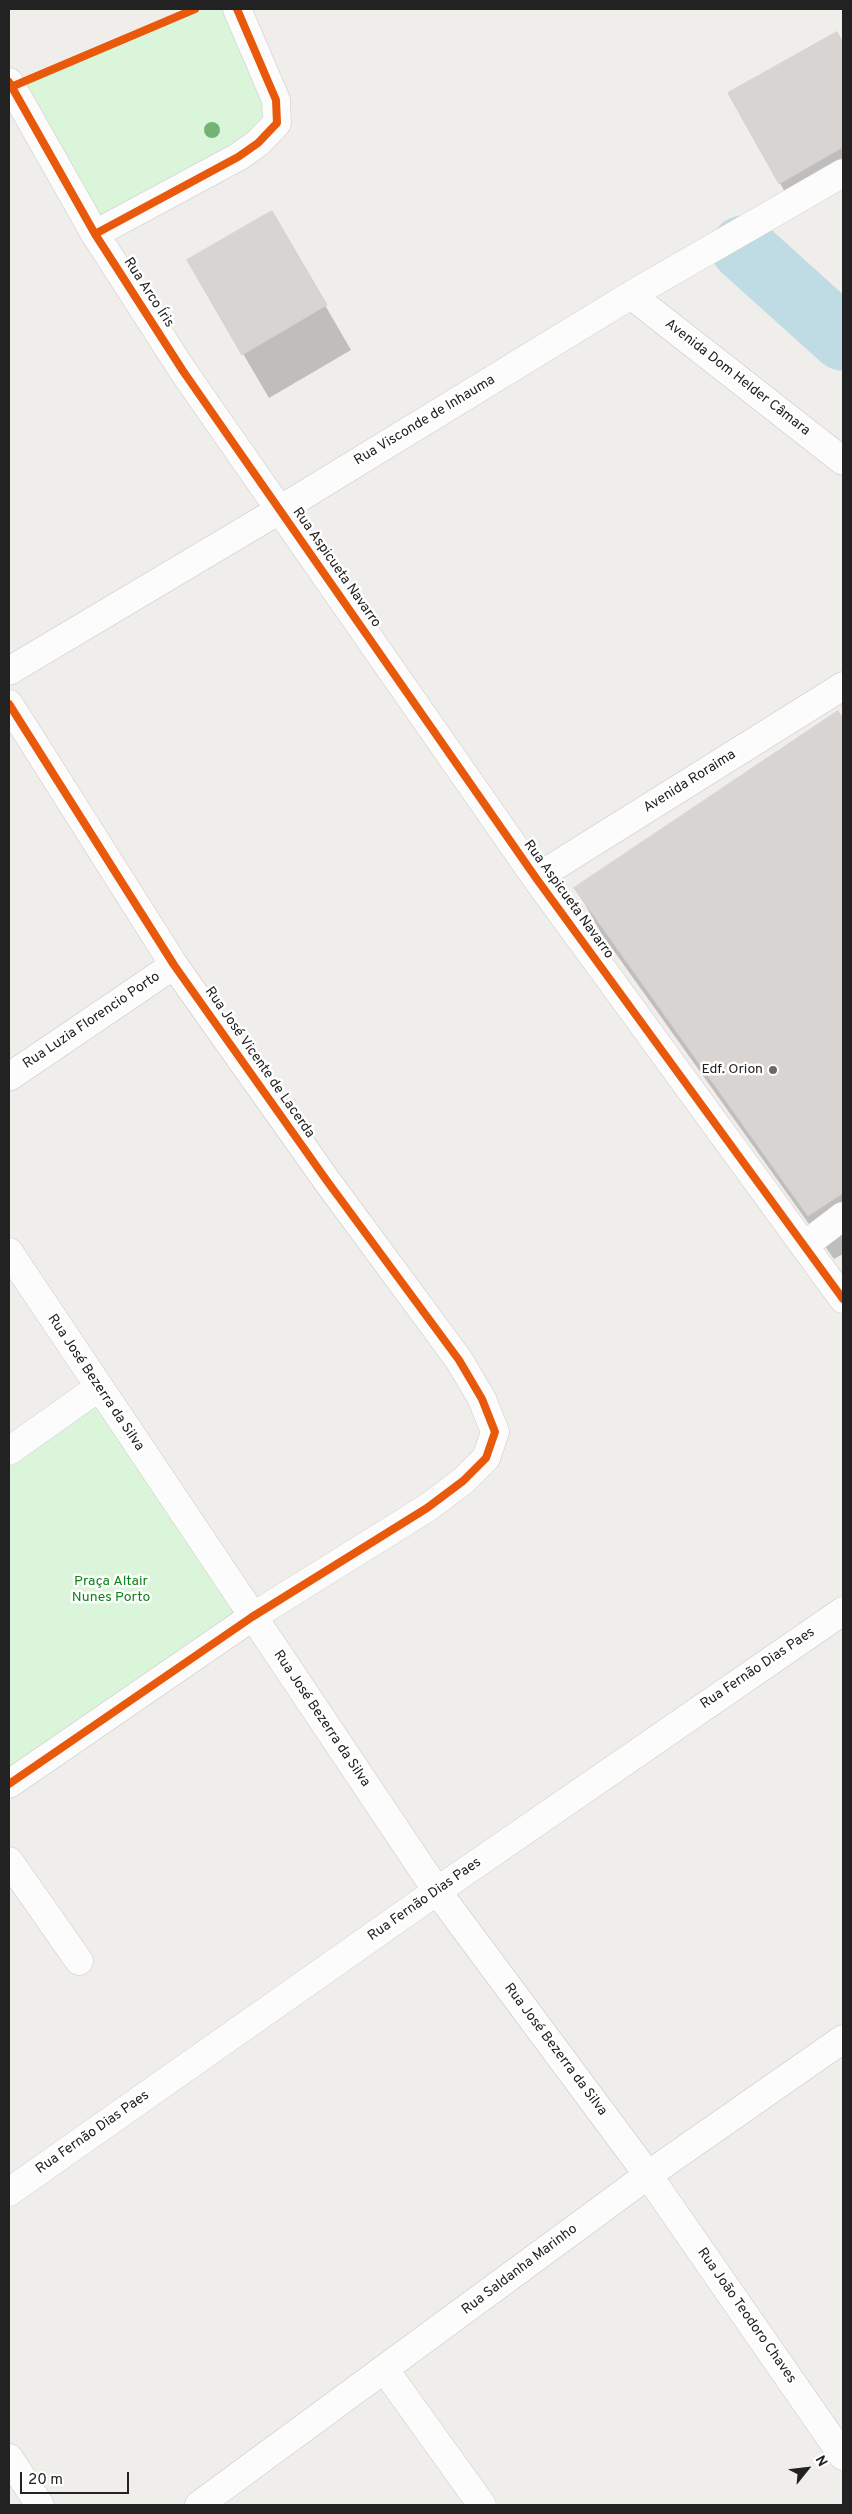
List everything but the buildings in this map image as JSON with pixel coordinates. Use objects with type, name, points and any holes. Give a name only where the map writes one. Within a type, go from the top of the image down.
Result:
[{"type":"street","points":[[95,234],[238,158],[258,143],[277,123],[276,100],[237,9]]},
{"type":"street","name":"Rua Arco Íris","points":[[9,82],[95,234],[184,371],[280,509]]},
{"type":"street","name":"Rua Visconde de Inhauma","points":[[9,671],[280,509],[631,295],[843,173]]},
{"type":"street","name":"Avenida Dom Helder Câmara","points":[[631,295],[843,462]]},
{"type":"street","name":"Rua Aspicueta Navarro","points":[[280,509],[536,878],[843,1299]]},
{"type":"street","name":"Avenida Roraima","points":[[536,878],[843,686]]},
{"type":"street","name":"Rua José Vicente de Lacerda","points":[[9,704],[174,965],[327,1181],[459,1360],[482,1399],[495,1432],[486,1458],[463,1481],[427,1508],[252,1617]]},
{"type":"street","name":"Rua Luzia Florencio Porto","points":[[9,1077],[174,965]]},
{"type":"street","points":[[805,1245],[843,1216]]},
{"type":"street","name":"Rua José Bezerra da Silva","points":[[9,1252],[98,1388],[437,1891],[648,2176]]},
{"type":"street","points":[[9,1451],[98,1388]]},
{"type":"street","name":"Rua Fernão Dias Paes","points":[[9,2192],[437,1891],[843,1611]]},
{"type":"street","points":[[9,1784],[252,1617]]},
{"type":"street","points":[[9,1861],[79,1961]]},
{"type":"street","name":"Rua Saldanha Marinho","points":[[199,2505],[648,2176],[843,2039]]},
{"type":"street","name":"Rua João Teodoro Chaves","points":[[648,2176],[843,2456]]},
{"type":"street","points":[[385,2370],[482,2505]]},
{"type":"street","points":[[9,2458],[40,2505]]},
{"type":"green space","points":[[195,9],[236,9],[277,123],[95,234],[11,87]]},
{"type":"green space","name":"Praça Altair Nunes Porto","points":[[98,1388],[252,1617],[9,1784],[9,1453]]},
{"type":"waterway","points":[[743,248],[843,338]]},
{"type":"cycle path","points":[[11,87],[195,9]]},
{"type":"cycle path","points":[[95,234],[238,157],[258,143],[277,123],[276,100],[237,9]]},
{"type":"cycle path","points":[[9,82],[95,234],[183,371],[536,878],[843,1299]]},
{"type":"cycle path","points":[[9,704],[174,965],[327,1181],[459,1360],[482,1399],[495,1432],[486,1458],[463,1481],[427,1508],[252,1617],[9,1784]]},
{"type":"place","name":"Edf. Orion","points":[[773,1070]]}]
